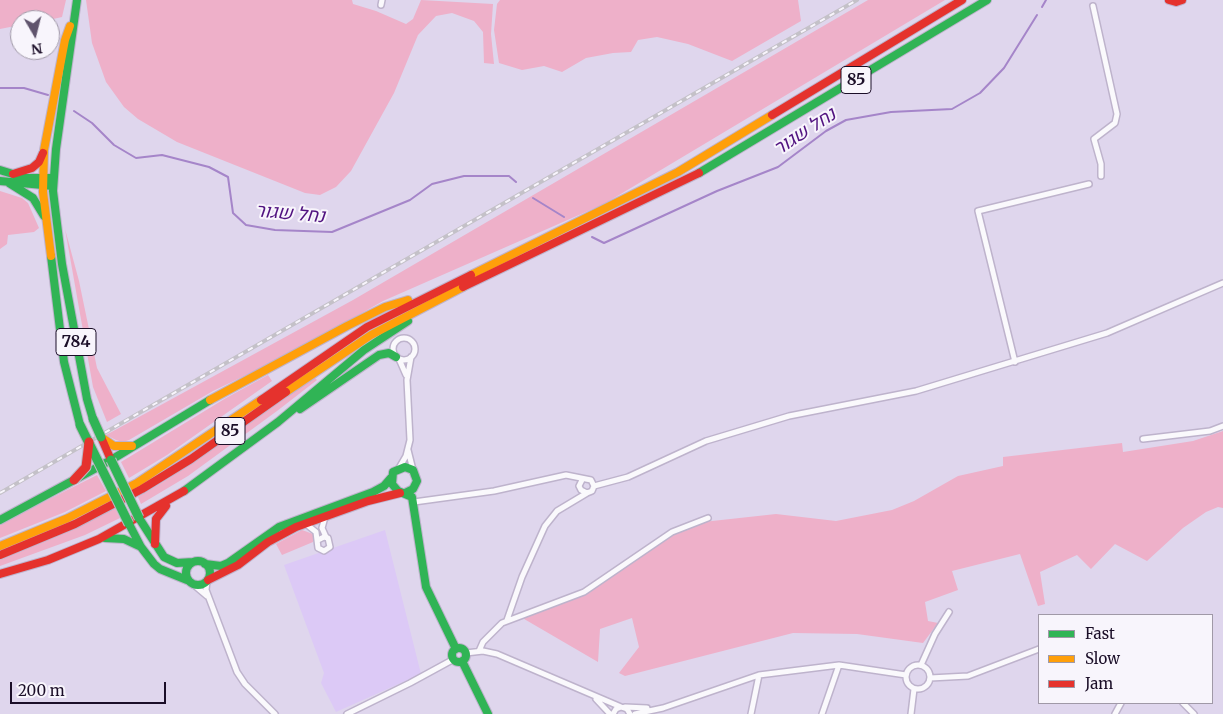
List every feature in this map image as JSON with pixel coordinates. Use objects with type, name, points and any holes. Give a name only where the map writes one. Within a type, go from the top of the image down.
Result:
[{"type":"main road","name":"784","points":[[78,0],[48,182],[46,221],[64,362],[80,425],[141,547],[154,564],[166,572],[190,582]]},
{"type":"main road","name":"85","points":[[0,546],[68,518],[137,482],[196,445],[367,326],[678,172],[962,0]]},
{"type":"main road","name":"85","points":[[0,555],[91,517],[150,485],[191,459],[348,349],[384,327],[452,292],[703,172],[987,0]]},
{"type":"main road","points":[[1169,0],[1176,2],[1182,0]]},
{"type":"main road","name":"784","points":[[76,12],[65,40],[44,150],[48,182],[87,399],[93,419],[111,460],[139,518],[155,544],[164,557],[174,562],[194,562],[216,566],[228,563],[279,527],[373,492],[384,486],[391,478]]},
{"type":"main road","points":[[12,174],[32,168],[39,162],[44,150]]},
{"type":"main road","points":[[0,170],[48,182]]},
{"type":"main road","points":[[4,182],[48,182]]},
{"type":"main road","points":[[4,182],[33,198],[46,221]]},
{"type":"main road","points":[[0,574],[76,549],[99,539],[129,524],[182,492],[278,422],[364,350],[452,292]]},
{"type":"main road","points":[[0,520],[155,435],[213,398],[364,316],[384,306],[429,294]]},
{"type":"main road","points":[[278,422],[312,402],[379,355],[389,353],[398,358]]},
{"type":"main road","points":[[101,437],[114,446],[135,446]]},
{"type":"main road","points":[[74,480],[86,467],[88,442]]},
{"type":"main road","points":[[416,502],[412,497],[393,487],[391,478],[398,468],[405,467],[413,470],[417,477],[416,502],[426,587],[456,649],[463,649],[461,658],[488,714]]},
{"type":"main road","points":[[194,562],[186,569],[190,582],[202,585],[238,565],[276,538],[305,524],[385,496],[411,491],[416,485]]},
{"type":"main road","points":[[155,544],[154,528],[158,515],[182,492]]},
{"type":"main road","points":[[99,539],[118,538],[141,547]]},
{"type":"main road","points":[[205,564],[210,572],[207,581]]},
{"type":"street","points":[[1093,6],[1117,114],[1115,123],[1094,139],[1101,164],[1102,176]]},
{"type":"street","points":[[1016,362],[978,211],[1089,184]]},
{"type":"street","points":[[507,620],[522,577],[545,526],[557,511],[588,493],[594,486],[628,477],[706,441],[780,419],[916,391],[1107,333],[1223,283]]},
{"type":"street","points":[[398,468],[408,450],[410,436],[407,380],[415,346],[411,340],[404,338],[398,340],[394,346],[407,380]]},
{"type":"street","points":[[398,358],[411,358]]},
{"type":"street","points":[[1143,439],[1210,431],[1223,426]]},
{"type":"street","points":[[408,450],[413,470]]},
{"type":"street","points":[[416,502],[494,491],[566,475],[582,480],[589,478],[594,486]]},
{"type":"street","points":[[582,480],[580,488],[588,493]]},
{"type":"street","points":[[305,524],[315,529],[318,548],[326,550],[331,542],[326,537],[322,528],[325,516]]},
{"type":"street","points":[[479,651],[483,642],[507,620],[584,592],[672,532],[708,518]]},
{"type":"street","points":[[318,540],[326,537]]},
{"type":"street","points":[[207,581],[206,590],[240,678],[275,714]]},
{"type":"street","points":[[190,582],[210,601]]},
{"type":"street","points":[[921,666],[935,634],[949,612]]},
{"type":"street","points":[[930,678],[968,676],[1038,649]]},
{"type":"street","points":[[346,714],[479,651],[497,654],[594,697],[623,707],[630,714]]},
{"type":"street","points":[[635,714],[663,708],[759,676],[839,665],[906,675]]},
{"type":"street","points":[[822,714],[839,665]]},
{"type":"street","points":[[921,666],[928,670],[930,678],[925,688],[914,689],[908,685],[906,675],[910,668],[921,666]]},
{"type":"street","points":[[751,714],[759,676]]},
{"type":"street","points":[[911,714],[914,689]]},
{"type":"street","points":[[594,697],[611,714],[616,709],[623,707],[663,708]]},
{"type":"street","points":[[1184,704],[1194,714]]},
{"type":"shaded area","points":[[0,0],[66,0],[62,17],[60,17],[60,10],[10,10],[10,27],[0,29]]},
{"type":"shaded area","points":[[86,0],[352,0],[353,4],[376,11],[406,24],[413,19],[421,0],[493,4],[491,34],[494,64],[484,63],[483,32],[474,21],[452,13],[436,16],[418,35],[394,93],[351,171],[336,187],[320,195],[305,193],[177,142],[138,119],[124,107],[106,82],[92,43]]},
{"type":"shaded area","points":[[500,0],[798,0],[801,21],[732,61],[688,44],[657,37],[638,40],[631,52],[586,58],[562,72],[544,66],[522,70],[499,63],[494,30],[497,4]]},
{"type":"shaded area","points":[[868,0],[945,0],[604,204],[383,301],[290,354],[213,391],[129,440],[123,442],[106,435],[353,300]]},
{"type":"shaded area","points":[[0,191],[22,198],[28,203],[39,228],[34,232],[8,235],[7,244],[0,249]]},
{"type":"shaded area","points":[[65,229],[79,281],[97,368],[121,414],[107,422],[93,387]]},
{"type":"shaded area","points":[[268,375],[272,381],[167,455],[129,478],[121,462],[226,398]]},
{"type":"shaded area","points":[[312,375],[317,380],[277,411],[188,476],[141,504],[138,497],[171,477]]},
{"type":"shaded area","points":[[1223,431],[1223,508],[1218,507],[1206,512],[1183,528],[1147,561],[1115,544],[1091,569],[1077,555],[1040,572],[1045,604],[1038,606],[1020,554],[952,571],[958,590],[925,602],[928,621],[938,623],[923,643],[857,634],[793,633],[625,676],[619,673],[639,647],[632,618],[600,629],[598,662],[519,616],[590,589],[674,533],[703,522],[776,514],[836,521],[892,510],[914,501],[958,476],[1003,466],[1003,457],[1122,443],[1123,452],[1193,441]]},
{"type":"shaded area","points":[[97,475],[106,491],[65,512],[0,538],[0,524]]},
{"type":"shaded area","points":[[115,508],[120,518],[85,535],[0,566],[0,560]]},
{"type":"shaded area","points":[[302,530],[313,534],[313,542],[282,555],[276,544]]},
{"type":"shaded area","points":[[385,530],[421,674],[336,712],[321,683],[324,673],[284,565]]},
{"type":"waterway","name":"נחל שגור","points":[[1042,7],[1046,0]]},
{"type":"waterway","name":"נחל שגור","points":[[592,237],[604,243],[717,191],[778,167],[826,131],[846,120],[891,112],[952,109],[980,93],[1004,68],[1037,15]]},
{"type":"waterway","name":"נחל שגור","points":[[0,88],[24,88],[48,95]]},
{"type":"waterway","name":"נחל שגור","points":[[74,111],[92,123],[114,145],[136,158],[162,155],[209,167],[228,177],[233,213],[246,225],[275,230],[332,232],[410,200],[432,184],[464,176],[509,176],[516,182]]},
{"type":"waterway","name":"נחל שגור","points":[[533,198],[564,217]]},
{"type":"railway","points":[[0,493],[857,0]]},
{"type":"traffic: fast","points":[[77,0],[56,149],[53,191],[62,264],[87,399],[93,419]]},
{"type":"traffic: fast","points":[[699,173],[987,0]]},
{"type":"traffic: fast","points":[[0,170],[26,178],[53,178]]},
{"type":"traffic: fast","points":[[0,181],[53,186]]},
{"type":"traffic: fast","points":[[9,183],[33,198],[44,216]]},
{"type":"traffic: fast","points":[[51,256],[64,362],[80,425]]},
{"type":"traffic: fast","points":[[184,491],[278,422],[364,350],[408,321]]},
{"type":"traffic: fast","points":[[300,409],[379,355],[389,353],[396,357]]},
{"type":"traffic: fast","points":[[0,520],[111,460],[210,400]]},
{"type":"traffic: fast","points":[[93,419],[101,437]]},
{"type":"traffic: fast","points":[[80,425],[129,524]]},
{"type":"traffic: fast","points":[[111,460],[139,518]]},
{"type":"traffic: fast","points":[[405,493],[413,489],[417,481],[413,470],[405,467],[393,472],[392,484],[398,491],[412,497],[426,587],[456,649]]},
{"type":"traffic: fast","points":[[205,564],[221,566],[228,563],[279,527],[373,492],[384,486],[391,478]]},
{"type":"traffic: fast","points":[[139,518],[164,557],[177,563],[193,562]]},
{"type":"traffic: fast","points":[[129,524],[141,547],[154,564],[160,569],[187,580]]},
{"type":"traffic: fast","points":[[105,538],[124,539],[141,547]]},
{"type":"traffic: fast","points":[[198,561],[207,564],[210,573],[207,582],[198,585],[189,582],[186,573],[189,564],[198,561]]},
{"type":"traffic: fast","points":[[459,648],[464,650],[466,655],[464,660],[459,662],[454,660],[452,655],[454,650],[459,648]]},
{"type":"traffic: fast","points":[[462,661],[488,714]]},
{"type":"traffic: slow","points":[[51,256],[43,192],[44,150],[65,40],[70,26]]},
{"type":"traffic: slow","points":[[471,275],[678,172],[772,115]]},
{"type":"traffic: slow","points":[[286,392],[371,335],[463,287]]},
{"type":"traffic: slow","points":[[210,400],[347,326],[385,307],[408,300]]},
{"type":"traffic: slow","points":[[0,546],[68,518],[137,483],[261,400]]},
{"type":"traffic: slow","points":[[101,437],[114,446],[132,446]]},
{"type":"traffic: jam","points":[[772,115],[962,0]]},
{"type":"traffic: jam","points":[[1169,0],[1176,2],[1182,0]]},
{"type":"traffic: jam","points":[[13,174],[32,168],[39,162],[43,153]]},
{"type":"traffic: jam","points":[[463,287],[699,173]]},
{"type":"traffic: jam","points":[[261,400],[367,327],[471,275]]},
{"type":"traffic: jam","points":[[0,555],[75,524],[142,489],[191,459],[286,392]]},
{"type":"traffic: jam","points":[[101,437],[111,460]]},
{"type":"traffic: jam","points":[[74,480],[86,467],[89,442]]},
{"type":"traffic: jam","points":[[0,574],[48,560],[99,539],[184,491]]},
{"type":"traffic: jam","points":[[208,580],[238,565],[268,542],[296,527],[368,501],[400,493]]},
{"type":"traffic: jam","points":[[155,544],[156,519],[166,506]]}]
